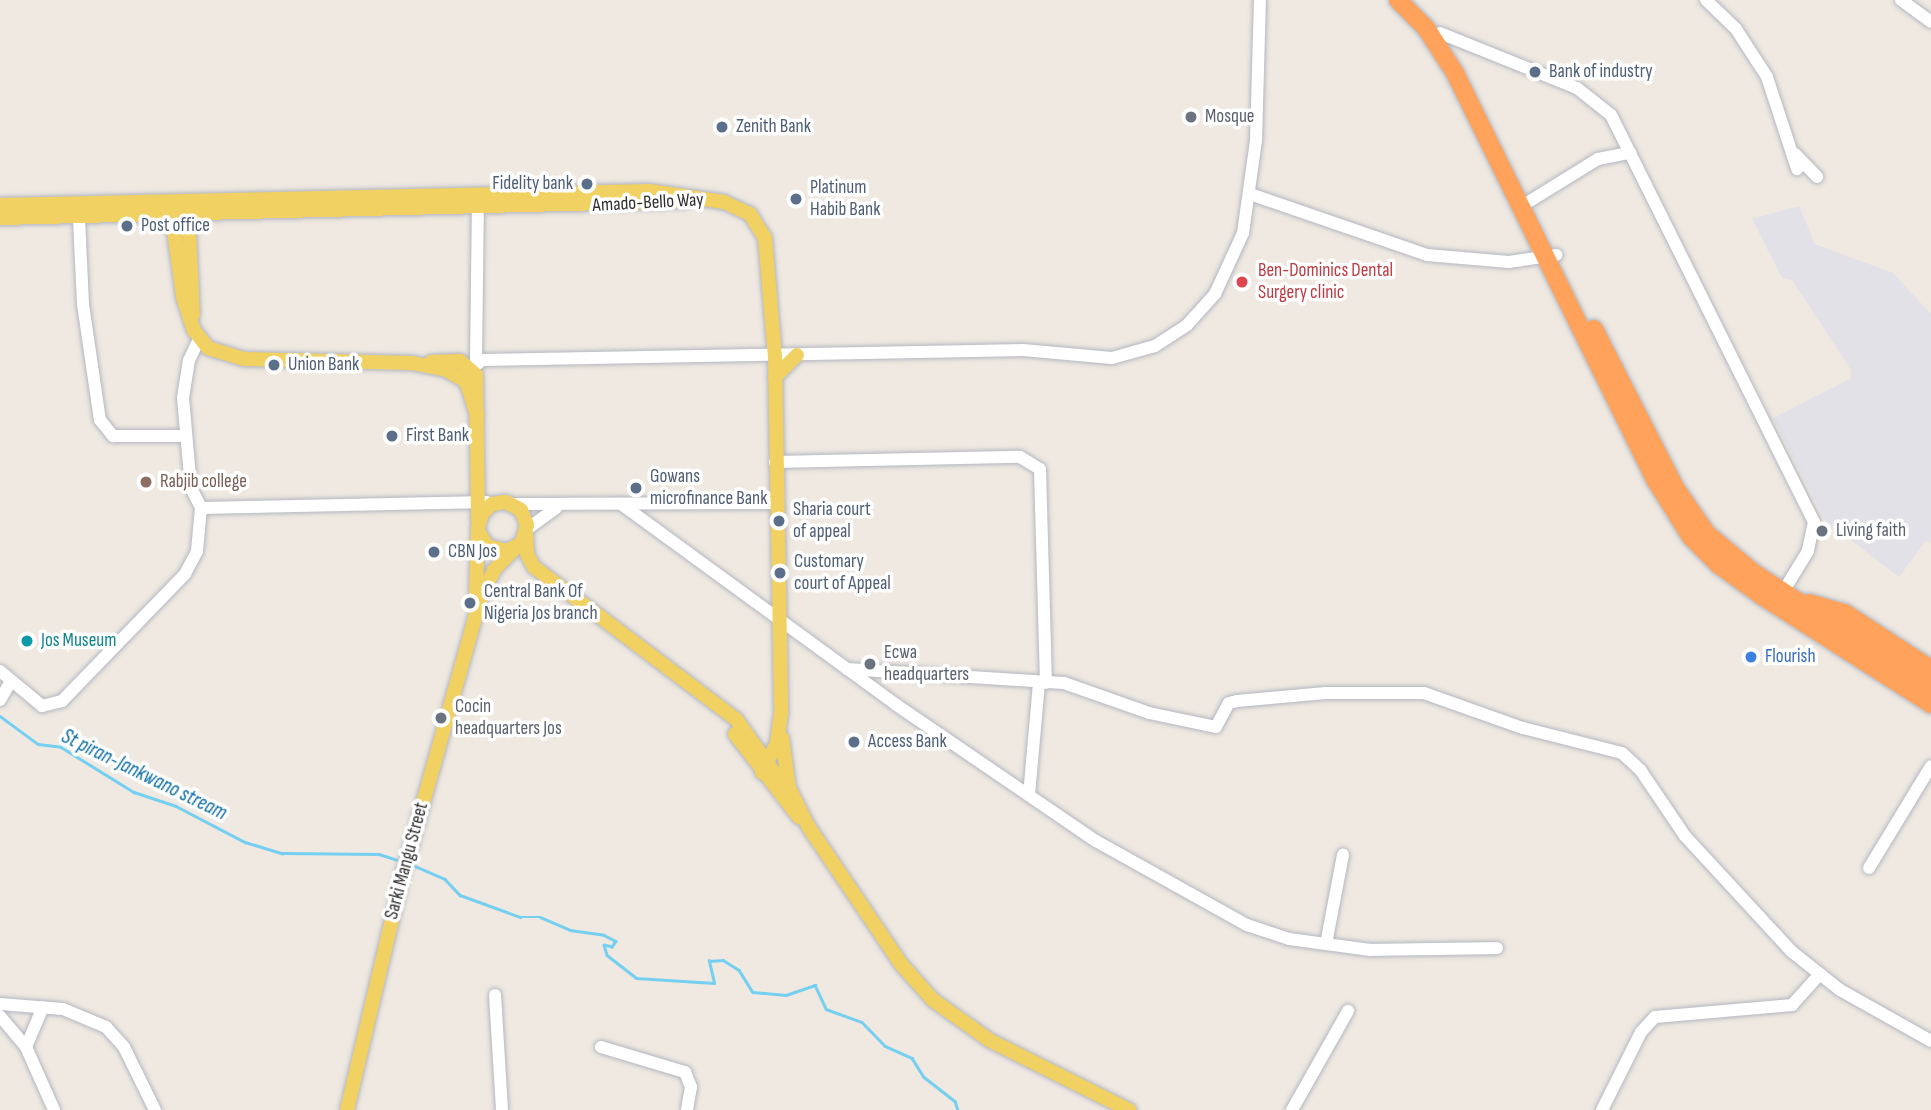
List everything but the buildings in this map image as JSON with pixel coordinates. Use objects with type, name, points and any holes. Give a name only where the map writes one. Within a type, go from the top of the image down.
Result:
[{"type":"highway","points":[[1402,0],[1440,33],[1474,87],[1530,201],[1551,257],[1656,481],[1691,537],[1719,565],[1814,627],[1842,656],[1931,715]]},
{"type":"highway","points":[[1402,0],[1445,55],[1551,257],[1696,521],[1736,560],[1846,638],[1931,704]]},
{"type":"highway","points":[[1788,597],[1845,613],[1931,669]]},
{"type":"highway","points":[[1814,627],[1846,638],[1931,687]]},
{"type":"main road","name":"Amado-Bello Way","points":[[188,209],[223,215],[649,191],[713,200],[743,208],[761,228],[769,266],[775,356],[781,714]]},
{"type":"main road","name":"Amado-Bello Way","points":[[0,205],[188,209],[478,201]]},
{"type":"main road","points":[[171,209],[183,247],[197,335],[215,352],[234,358],[412,363],[454,360],[470,368],[478,382],[476,615]]},
{"type":"main road","name":"Amado-Bello Way","points":[[0,218],[129,218],[171,209]]},
{"type":"main road","points":[[183,247],[188,209]]},
{"type":"main road","points":[[183,247],[197,230],[223,215]]},
{"type":"main road","points":[[129,218],[161,227],[183,247]]},
{"type":"main road","points":[[775,377],[797,355]]},
{"type":"main road","points":[[479,468],[487,488],[526,517],[529,560],[549,581]]},
{"type":"main road","points":[[478,527],[484,510],[506,503]]},
{"type":"main road","points":[[478,527],[505,552],[549,581],[736,719],[764,767],[808,826],[901,964],[950,1015],[1007,1050],[1129,1110]]},
{"type":"main road","points":[[476,615],[486,582],[505,552],[527,532]]},
{"type":"main road","name":"Sarki Mangu Street","points":[[347,1110],[403,874],[476,615]]},
{"type":"main road","points":[[764,767],[777,743],[781,714]]},
{"type":"main road","points":[[781,714],[783,763],[798,808]]},
{"type":"main road","points":[[764,767],[798,808],[808,826]]},
{"type":"street","points":[[478,201],[470,368],[797,355],[1023,350],[1112,358],[1141,352],[1176,334],[1215,294],[1238,251],[1250,194],[1260,0]]},
{"type":"street","points":[[1706,0],[1735,29],[1767,77],[1797,169]]},
{"type":"street","points":[[1901,0],[1931,22]]},
{"type":"street","points":[[1440,33],[1589,94],[1611,115],[1814,522],[1808,551],[1788,597]]},
{"type":"street","points":[[1792,151],[1816,177]]},
{"type":"street","points":[[1530,201],[1598,159],[1630,153]]},
{"type":"street","points":[[1250,194],[1427,255],[1481,262],[1551,257]]},
{"type":"street","points":[[79,219],[83,304],[100,419],[113,436],[186,436]]},
{"type":"street","points":[[0,671],[10,683],[41,706],[62,701],[185,573],[197,551],[201,508],[191,488],[186,436],[185,381],[197,335]]},
{"type":"street","points":[[775,462],[1020,457],[1040,469],[1043,683],[1029,795]]},
{"type":"street","points":[[201,508],[478,503],[563,506],[776,503]]},
{"type":"street","points":[[621,504],[847,669],[1029,795],[1127,860],[1247,925],[1289,939],[1370,950],[1497,948]]},
{"type":"street","points":[[527,532],[543,514],[563,506]]},
{"type":"street","points":[[847,669],[1064,683],[1149,713],[1216,727],[1228,702],[1326,693],[1424,693],[1523,728],[1622,753],[1641,771],[1685,836],[1791,951],[1890,1022],[1931,1041]]},
{"type":"street","points":[[0,700],[10,683]]},
{"type":"street","points":[[1869,869],[1931,766]]},
{"type":"street","points":[[1326,944],[1343,855]]},
{"type":"street","points":[[1602,1110],[1641,1032],[1655,1017],[1792,1005],[1820,974]]},
{"type":"street","points":[[495,995],[502,1110]]},
{"type":"street","points":[[0,1004],[79,1012],[106,1027],[124,1047],[155,1110]]},
{"type":"street","points":[[26,1047],[43,1007]]},
{"type":"street","points":[[1292,1110],[1348,1011]]},
{"type":"street","points":[[0,1016],[26,1047],[54,1110]]},
{"type":"street","points":[[601,1047],[685,1072],[691,1087],[687,1110]]},
{"type":"shaded area","points":[[1799,206],[1815,244],[1893,273],[1931,314],[1931,543],[1926,540],[1899,577],[1826,521],[1773,418],[1850,379],[1851,370],[1792,280],[1782,278],[1752,219]]},
{"type":"waterway","name":"St piran-Jankwano stream","points":[[0,716],[38,744],[61,747],[134,792],[176,806],[245,842],[282,853],[379,854],[400,861]]},
{"type":"waterway","name":"St piran-Jankwano stream","points":[[410,864],[445,879],[460,895],[520,917],[540,917],[570,930],[604,935],[616,941],[612,947],[604,945],[607,955],[636,978],[714,983],[709,961],[723,960],[739,970],[753,992],[786,995],[815,985],[826,1009],[862,1022],[885,1046],[912,1058],[924,1077],[955,1101],[958,1110]]},
{"type":"place","name":"Bank of industry","points":[[1535,72]]},
{"type":"place","name":"Mosque","points":[[1191,117]]},
{"type":"place","name":"Zenith Bank","points":[[722,127]]},
{"type":"place","name":"Fidelity bank","points":[[587,184]]},
{"type":"place","name":"Platinum Habib Bank","points":[[796,199]]},
{"type":"place","name":"Post office","points":[[127,226]]},
{"type":"place","name":"Ben-Dominics Dental Surgery clinic","points":[[1242,282]]},
{"type":"place","name":"Union Bank","points":[[274,365]]},
{"type":"place","name":"First Bank","points":[[392,436]]},
{"type":"place","name":"Rabjib college","points":[[146,482]]},
{"type":"place","name":"Gowans microfinance Bank","points":[[636,488]]},
{"type":"place","name":"Sharia court of appeal","points":[[779,521]]},
{"type":"place","name":"Living faith","points":[[1822,531]]},
{"type":"place","name":"CBN Jos","points":[[434,552]]},
{"type":"place","name":"Customary court of Appeal","points":[[780,573]]},
{"type":"place","name":"Central Bank Of Nigeria Jos branch","points":[[470,603]]},
{"type":"place","name":"Jos Museum","points":[[27,641]]},
{"type":"place","name":"Flourish","points":[[1751,657]]},
{"type":"place","name":"Ecwa headquarters","points":[[870,664]]},
{"type":"place","name":"Cocin headquarters Jos","points":[[441,718]]},
{"type":"place","name":"Access Bank","points":[[854,742]]}]
